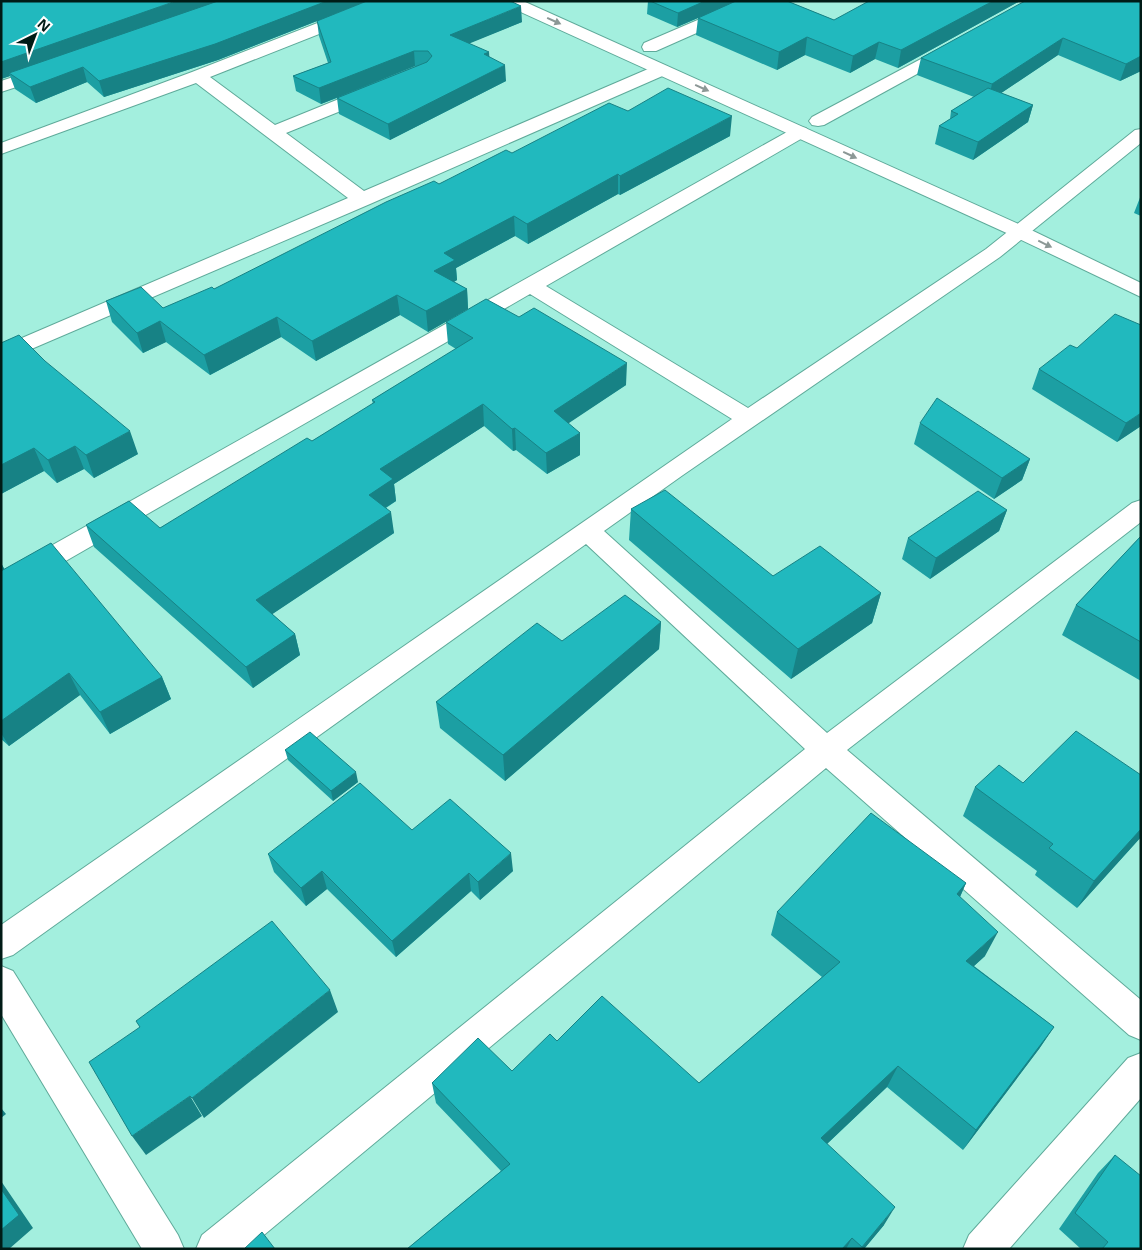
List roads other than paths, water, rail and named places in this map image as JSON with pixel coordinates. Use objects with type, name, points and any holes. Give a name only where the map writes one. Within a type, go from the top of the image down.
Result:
[{"type":"street","points":[[1,149],[198,76],[389,1]]},
{"type":"street","points":[[509,1],[662,70],[806,122],[1030,222],[1141,290]]},
{"type":"street","points":[[545,1],[773,101]]},
{"type":"street","points":[[650,47],[756,1]]},
{"type":"street","points":[[1,586],[530,286],[806,122],[966,40]]},
{"type":"street","points":[[1,87],[58,67]]},
{"type":"street","points":[[1,355],[662,70]]},
{"type":"street","points":[[198,76],[363,200]]},
{"type":"street","points":[[273,132],[387,86]]},
{"type":"street","points":[[806,122],[836,129]]},
{"type":"street","points":[[1,944],[587,530],[748,418],[993,253],[1141,134]]},
{"type":"street","points":[[530,286],[748,418]]},
{"type":"street","points":[[216,1249],[826,750],[1141,509]]},
{"type":"street","points":[[587,530],[826,750],[1141,1023]]},
{"type":"street","points":[[1,982],[164,1249]]},
{"type":"street","points":[[983,1249],[1141,1071]]}]
